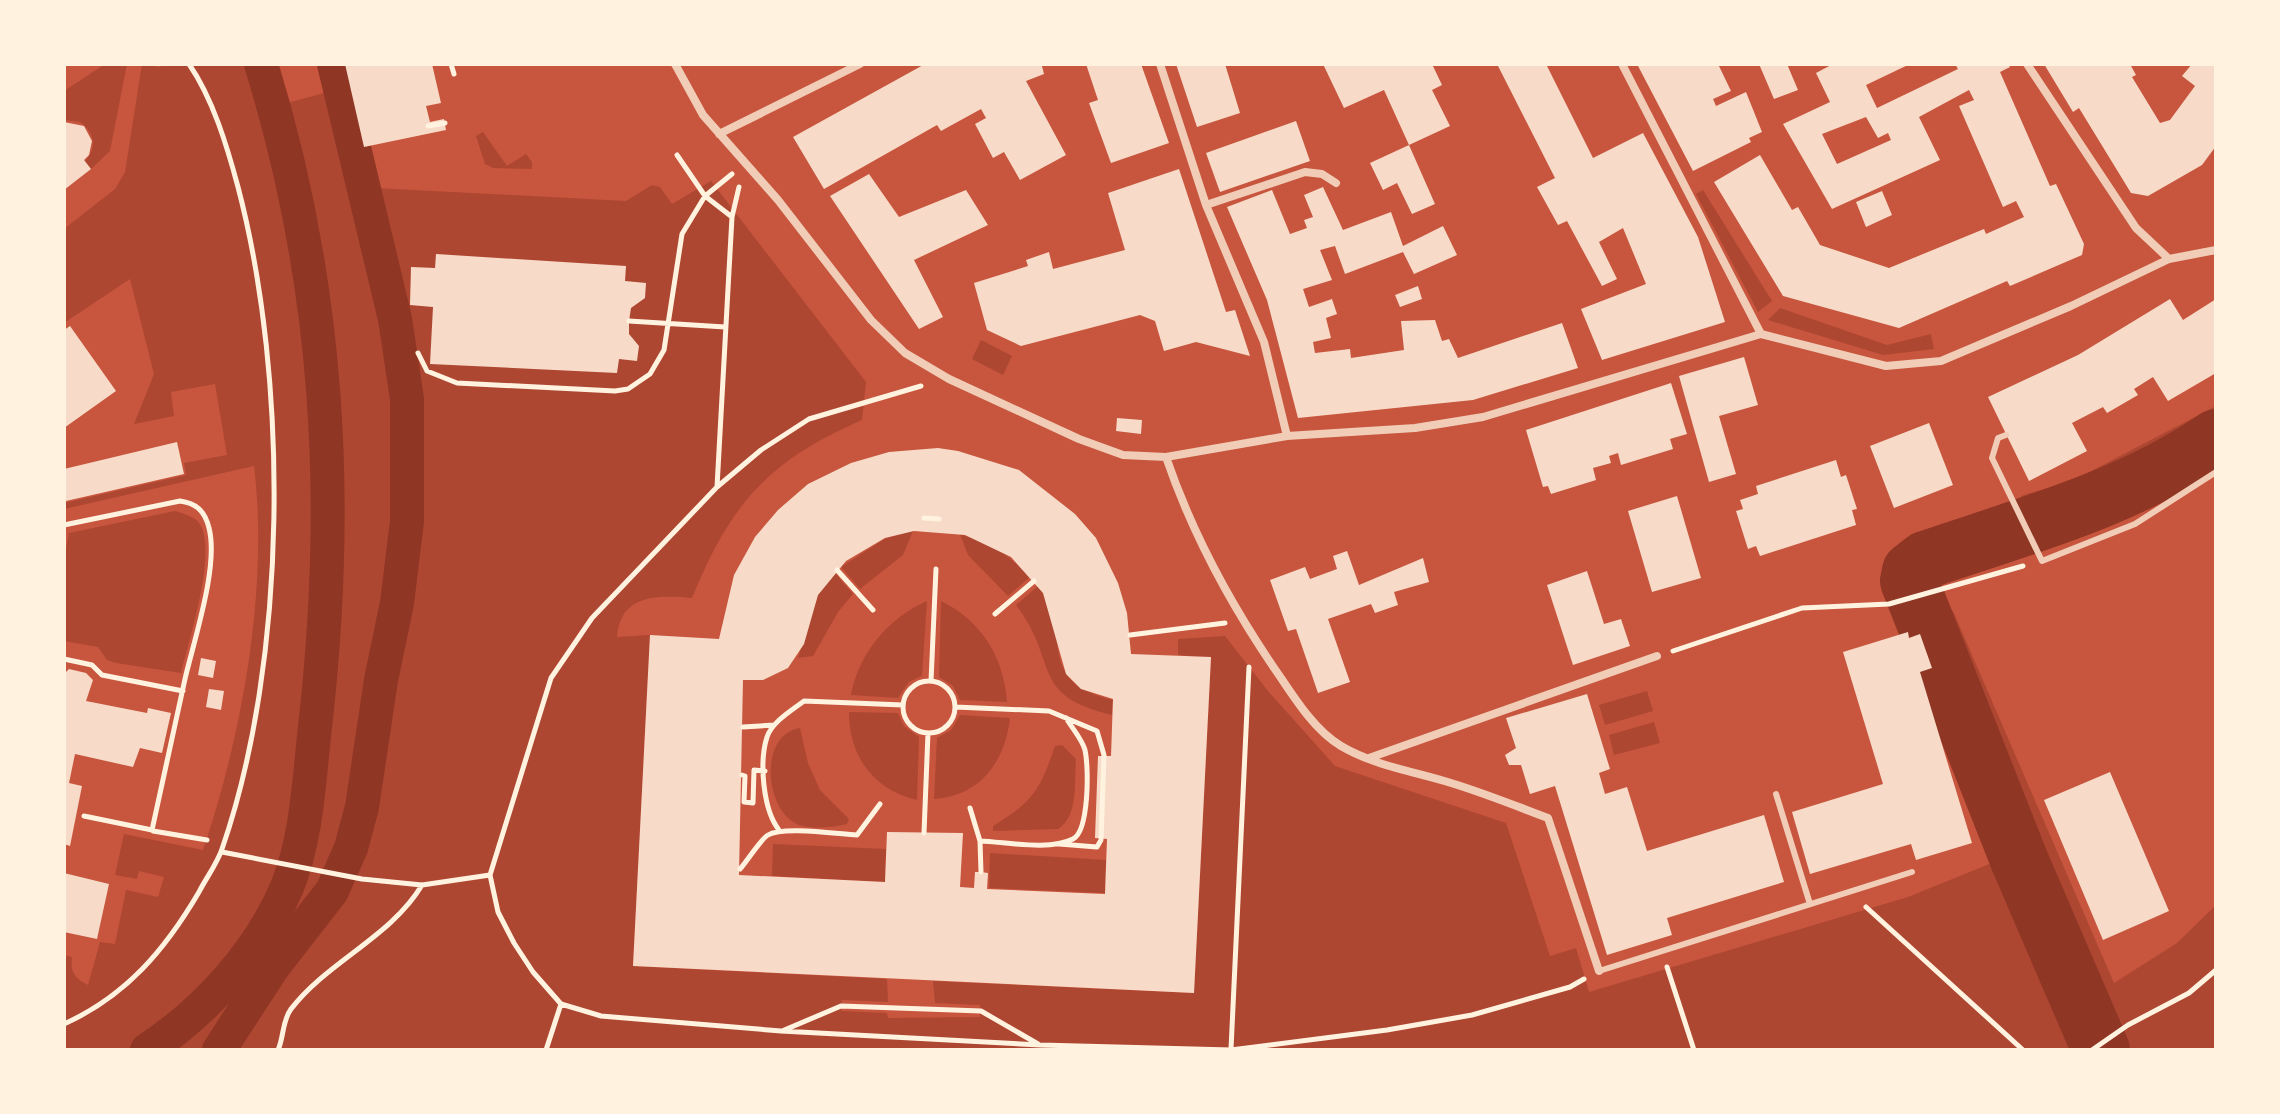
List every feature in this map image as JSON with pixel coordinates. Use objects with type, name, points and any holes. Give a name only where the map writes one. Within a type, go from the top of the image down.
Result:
[{"type":"street","points":[[675,64],[689,94],[719,134],[871,320],[905,353],[949,379],[1103,449],[1144,458],[1287,436],[1415,428],[1483,417],[1761,334],[1886,366],[1941,361],[2071,306],[2169,259],[2216,250]]},
{"type":"street","points":[[719,134],[860,64]]},
{"type":"street","points":[[1160,64],[1206,205],[1264,342],[1287,436]]},
{"type":"street","points":[[1622,64],[1761,334]]},
{"type":"street","points":[[2027,64],[2136,228],[2169,259]]},
{"type":"street","points":[[1206,205],[1305,172],[1322,174],[1336,183]]},
{"type":"street","points":[[1166,457],[1178,492],[1242,621],[1316,725],[1340,745],[1369,758],[1548,818],[1599,971]]},
{"type":"street","points":[[1369,758],[1657,656]]},
{"type":"lane","points":[[2006,435],[1998,438],[1992,458],[2042,561],[2135,524],[2216,472]]},
{"type":"lane","points":[[1776,794],[1810,904]]},
{"type":"lane","points":[[1599,971],[1912,872]]},
{"type":"path","points":[[64,1024],[92,1012],[139,976],[178,927],[222,852],[254,728],[273,555],[273,454],[266,347],[251,236],[227,146],[189,64]]},
{"type":"path","points":[[451,64],[454,74]]},
{"type":"path","points":[[428,126],[445,123]]},
{"type":"path","points":[[677,155],[705,196],[732,217]]},
{"type":"path","points":[[418,353],[427,371],[457,383],[615,391],[640,382],[658,365],[668,324],[682,234],[705,196],[745,163]]},
{"type":"path","points":[[717,487],[732,217],[745,163]]},
{"type":"path","points":[[629,321],[725,327]]},
{"type":"path","points":[[949,379],[809,419],[717,487],[592,618],[551,678],[490,875],[498,912],[514,943],[533,972],[561,1004],[601,1016],[781,1031],[1040,1045],[1231,1050],[1387,1030],[1472,1015],[1570,987],[1599,971]]},
{"type":"path","points":[[64,525],[180,501],[193,503],[201,510],[209,527],[211,546],[203,604],[152,830]]},
{"type":"path","points":[[924,518],[939,519]]},
{"type":"path","points":[[1657,656],[1802,608],[1889,604],[2042,561]]},
{"type":"path","points":[[931,681],[936,569]]},
{"type":"path","points":[[837,570],[873,610]]},
{"type":"path","points":[[995,614],[1034,581]]},
{"type":"path","points":[[1130,635],[1242,621]]},
{"type":"path","points":[[1231,1050],[1243,851],[1250,633]]},
{"type":"path","points":[[64,659],[92,665],[102,675],[183,691]]},
{"type":"path","points":[[931,681],[949,689],[955,707],[949,725],[928,733],[909,724],[903,705],[913,686],[931,681]]},
{"type":"path","points":[[779,830],[768,816],[765,771],[767,736],[775,724],[804,701],[903,705]]},
{"type":"path","points":[[955,707],[1049,711],[1097,731],[1104,755],[1106,796],[1101,840],[1097,847],[980,841]]},
{"type":"path","points":[[1059,844],[1076,838],[1083,830],[1087,772],[1084,747],[1065,717]]},
{"type":"path","points":[[743,727],[775,724]]},
{"type":"path","points":[[924,833],[928,733]]},
{"type":"path","points":[[742,775],[745,776],[744,802],[753,803],[754,770],[765,771]]},
{"type":"path","points":[[740,869],[757,852],[765,837],[779,830],[857,835],[880,804]]},
{"type":"path","points":[[970,808],[980,841],[981,872]]},
{"type":"path","points":[[84,816],[207,840]]},
{"type":"path","points":[[222,852],[362,879],[422,885],[490,875]]},
{"type":"path","points":[[278,1050],[289,1012],[319,977],[384,928],[422,885]]},
{"type":"path","points":[[1850,893],[2023,1050]]},
{"type":"path","points":[[1661,951],[1694,1050]]},
{"type":"path","points":[[2092,1050],[2128,1025],[2189,993],[2216,970]]},
{"type":"path","points":[[546,1050],[561,1004]]},
{"type":"path","points":[[781,1031],[841,1006],[981,1011],[1040,1045]]},
{"type":"shaded area","points":[[105,64],[127,64],[110,151],[91,169],[85,161],[92,151],[93,140],[80,122],[64,120],[64,91]]},
{"type":"shaded area","points":[[142,64],[160,67],[164,64],[252,64],[268,108],[332,91],[339,118],[357,114],[376,188],[626,201],[652,185],[660,187],[672,204],[711,181],[866,382],[862,420],[801,452],[756,489],[722,536],[692,598],[643,600],[625,612],[620,623],[617,637],[650,635],[633,966],[887,979],[888,1002],[842,1000],[841,1011],[887,1013],[888,1018],[980,1017],[980,1005],[935,1003],[933,981],[1194,993],[1211,658],[1178,655],[1178,639],[1225,636],[1268,691],[1335,766],[1506,823],[1550,956],[1576,948],[1589,992],[1908,897],[2024,850],[1930,608],[1939,606],[1953,611],[2114,983],[2177,943],[2216,905],[2216,1050],[64,1050],[64,955],[72,957],[74,974],[88,985],[100,942],[115,944],[126,890],[158,897],[164,877],[139,871],[137,879],[115,875],[124,834],[203,850],[230,759],[249,661],[255,611],[258,513],[254,466],[64,509],[64,503],[186,475],[184,463],[227,455],[215,384],[171,392],[174,416],[134,424],[154,374],[130,279],[64,323],[64,229],[115,189],[125,172]]},
{"type":"shaded area","points":[[483,132],[507,166],[526,154],[532,162],[532,169],[493,168],[485,164],[476,136]]},
{"type":"shaded area","points":[[1703,190],[1772,301],[1758,312],[1696,194]]},
{"type":"shaded area","points":[[1780,308],[1887,345],[1931,334],[1934,349],[1883,355],[1768,320]]},
{"type":"shaded area","points":[[981,340],[1012,356],[1003,375],[972,359]]},
{"type":"shaded area","points":[[2216,406],[2216,459],[2130,512],[2047,547],[2021,496],[2074,480]]},
{"type":"shaded area","points":[[175,511],[196,520],[205,540],[200,599],[181,673],[116,663],[107,660],[98,647],[64,641],[64,560],[69,533]]},
{"type":"shaded area","points":[[913,531],[903,555],[860,589],[841,567],[886,538]]},
{"type":"shaded area","points":[[960,534],[996,547],[1031,576],[1008,596],[968,555]]},
{"type":"shaded area","points":[[835,573],[853,594],[838,612],[813,656],[798,658],[818,595]]},
{"type":"shaded area","points":[[1038,586],[1054,622],[1064,669],[1073,681],[1088,692],[1113,700],[1112,715],[1086,707],[1068,697],[1049,674],[1038,643],[1016,605]]},
{"type":"shaded area","points":[[927,601],[922,676],[909,682],[898,698],[851,695],[861,665],[877,639],[900,617]]},
{"type":"shaded area","points":[[941,601],[968,619],[988,642],[1001,670],[1007,702],[960,700],[953,686],[939,677]]},
{"type":"shaded area","points":[[1647,691],[1653,711],[1605,725],[1599,705]]},
{"type":"shaded area","points":[[849,712],[898,713],[904,726],[919,737],[917,800],[888,788],[867,769],[854,743]]},
{"type":"shaded area","points":[[960,715],[1010,718],[1003,748],[988,774],[977,783],[965,791],[934,799],[937,738],[951,730]]},
{"type":"shaded area","points":[[1654,722],[1660,743],[1614,755],[1609,735]]},
{"type":"shaded area","points":[[800,728],[808,763],[820,790],[849,819],[847,824],[802,826],[786,816],[778,804],[773,789],[772,757],[787,733]]},
{"type":"shaded area","points":[[1062,745],[1076,759],[1074,797],[1065,823],[1058,829],[993,831],[993,826],[1017,810],[1033,794],[1045,774],[1055,746]]},
{"type":"shaded area","points":[[773,844],[886,849],[885,882],[772,876]]},
{"type":"shaded area","points":[[990,853],[1106,860],[1105,893],[989,888]]},
{"type":"building","points":[[345,64],[432,64],[441,103],[426,106],[430,122],[444,119],[446,130],[364,147]]},
{"type":"building","points":[[925,64],[1047,64],[1042,66],[1044,74],[1026,81],[1066,155],[1020,180],[1004,152],[993,158],[975,124],[986,118],[981,109],[941,131],[937,125],[824,189],[793,137]]},
{"type":"building","points":[[1086,64],[1141,64],[1169,143],[1111,163],[1089,103],[1098,100]]},
{"type":"building","points":[[1176,64],[1225,64],[1240,113],[1197,127]]},
{"type":"building","points":[[1323,64],[1432,64],[1442,85],[1432,90],[1450,126],[1409,145],[1384,90],[1344,108]]},
{"type":"building","points":[[1497,64],[1546,64],[1593,158],[1643,133],[1698,237],[1725,322],[1602,360],[1581,309],[1646,284],[1623,228],[1599,242],[1617,279],[1602,286],[1567,221],[1558,225],[1537,187],[1555,178]]},
{"type":"building","points":[[1637,64],[1718,64],[1731,91],[1713,99],[1716,106],[1746,92],[1762,132],[1749,138],[1751,142],[1693,171]]},
{"type":"building","points":[[1759,64],[1787,64],[1798,90],[1774,99]]},
{"type":"building","points":[[1833,64],[1910,64],[1866,85],[1877,108],[1958,69],[1955,64],[2008,64],[2010,67],[2000,72],[2050,186],[2056,184],[2084,244],[2082,255],[2010,286],[2007,281],[1899,328],[1783,296],[1714,182],[1760,155],[1792,210],[1798,207],[1820,245],[1889,268],[1984,229],[1986,234],[2024,217],[2016,201],[2003,207],[1959,106],[1974,100],[1969,90],[1919,117],[1940,160],[1832,209],[1783,124],[1830,102],[1816,73]],"holes":[[[1866,117],[1878,138],[1888,133],[1891,140],[1837,164],[1822,134]]]},
{"type":"building","points":[[2044,64],[2130,64],[2136,75],[2132,77],[2160,123],[2170,120],[2195,86],[2182,76],[2192,64],[2216,64],[2216,146],[2202,165],[2148,196],[2131,193],[2079,108],[2073,112]]},
{"type":"building","points":[[1296,121],[1310,161],[1220,192],[1206,153]]},
{"type":"building","points":[[64,122],[84,126],[92,141],[89,155],[84,160],[91,169],[64,190]]},
{"type":"building","points":[[1409,145],[1435,204],[1412,214],[1397,183],[1383,190],[1370,163]]},
{"type":"building","points":[[1179,169],[1226,312],[1235,310],[1250,356],[1196,342],[1164,351],[1155,321],[1140,315],[1021,346],[987,330],[974,283],[1028,266],[1026,260],[1049,252],[1053,269],[1125,250],[1108,193]]},
{"type":"building","points":[[869,174],[899,217],[966,190],[988,225],[914,260],[943,317],[919,329],[830,196]]},
{"type":"building","points":[[1323,187],[1343,230],[1391,212],[1403,246],[1443,226],[1457,255],[1414,274],[1403,252],[1345,274],[1335,246],[1320,250],[1332,280],[1303,289],[1309,307],[1332,299],[1337,314],[1326,318],[1331,338],[1313,342],[1315,353],[1350,349],[1351,358],[1404,350],[1401,321],[1435,320],[1442,341],[1449,339],[1458,358],[1562,323],[1578,368],[1473,400],[1298,418],[1267,300],[1227,207],[1272,190],[1290,234],[1307,228],[1304,220],[1313,217],[1304,195]]},
{"type":"building","points":[[1882,191],[1892,215],[1866,227],[1856,202]]},
{"type":"building","points":[[436,254],[626,266],[625,281],[646,283],[645,298],[631,308],[629,321],[629,334],[639,346],[637,361],[619,359],[617,373],[430,364],[433,307],[410,305],[411,267],[435,268]]},
{"type":"building","points":[[1418,286],[1422,299],[1400,307],[1395,295]]},
{"type":"building","points":[[2170,299],[2183,320],[2216,299],[2216,373],[2168,401],[2153,377],[2134,389],[2138,395],[2107,413],[2103,407],[2072,423],[2087,451],[2029,481],[1988,397],[2078,355]]},
{"type":"building","points":[[70,326],[116,391],[64,428],[64,330]]},
{"type":"building","points":[[1744,357],[1758,405],[1719,416],[1736,474],[1709,482],[1679,376]]},
{"type":"building","points":[[1671,383],[1687,434],[1670,439],[1673,449],[1621,465],[1618,453],[1609,456],[1611,463],[1593,468],[1596,480],[1551,494],[1548,486],[1543,487],[1526,430]]},
{"type":"building","points":[[1117,418],[1142,420],[1141,434],[1116,431]]},
{"type":"building","points":[[1929,423],[1953,485],[1894,508],[1870,446]]},
{"type":"building","points":[[177,442],[184,474],[66,501],[64,469]]},
{"type":"building","points":[[938,448],[1019,470],[1075,514],[1096,538],[1118,583],[1127,613],[1131,654],[1211,657],[1194,993],[633,966],[650,635],[719,639],[734,575],[755,537],[778,510],[808,484],[851,463],[889,452]],"holes":[[[914,531],[965,535],[1011,557],[1043,593],[1066,674],[1081,689],[1113,699],[1111,756],[1098,756],[1095,838],[1107,839],[1105,894],[987,889],[988,873],[981,872],[975,872],[974,888],[960,887],[963,833],[887,832],[885,882],[739,875],[743,680],[763,680],[788,668],[804,644],[818,595],[846,561],[885,538]]]},
{"type":"building","points":[[1836,460],[1841,477],[1846,475],[1857,509],[1852,510],[1856,525],[1760,556],[1756,546],[1748,549],[1736,511],[1743,509],[1740,500],[1758,494],[1756,486]]},
{"type":"building","points":[[1677,496],[1701,578],[1652,592],[1628,511]]},
{"type":"building","points":[[1347,551],[1359,585],[1423,558],[1429,582],[1394,592],[1398,605],[1375,613],[1371,604],[1328,619],[1350,682],[1318,693],[1296,629],[1288,631],[1270,580],[1305,567],[1310,579],[1337,569],[1333,556]]},
{"type":"building","points":[[1587,571],[1604,624],[1621,619],[1630,646],[1573,665],[1547,585]]},
{"type":"building","points":[[1908,632],[1909,638],[1920,634],[1932,668],[1920,672],[1972,843],[1916,860],[1911,844],[1810,874],[1792,812],[1883,784],[1843,652]]},
{"type":"building","points":[[201,658],[216,661],[213,678],[198,675]]},
{"type":"building","points":[[69,669],[86,673],[93,680],[86,701],[147,713],[148,708],[171,713],[162,753],[140,748],[133,767],[75,754],[69,783],[82,786],[70,846],[64,844],[64,674]]},
{"type":"building","points":[[209,689],[224,691],[221,710],[206,707]]},
{"type":"building","points":[[1587,694],[1610,769],[1599,773],[1605,794],[1627,787],[1647,851],[1764,815],[1784,882],[1667,918],[1672,935],[1607,955],[1555,786],[1530,794],[1521,765],[1509,765],[1505,755],[1516,748],[1506,718]]},
{"type":"building","points":[[2110,772],[2169,911],[2103,940],[2044,800]]},
{"type":"building","points":[[64,873],[109,884],[97,939],[64,932]]},
{"type":"waterway","points":[[147,1050],[210,999],[262,935],[294,868],[309,788],[323,642],[327,558],[323,392],[315,310],[302,228],[284,146],[261,64]]},
{"type":"waterway","points":[[219,1050],[273,967],[332,891],[351,848],[362,807],[381,680],[397,603],[407,521],[407,399],[395,319],[334,64]]},
{"type":"waterway","points":[[2101,1050],[2020,862],[1909,581],[1911,571],[1925,560],[2112,494],[2148,478],[2216,438]]}]
